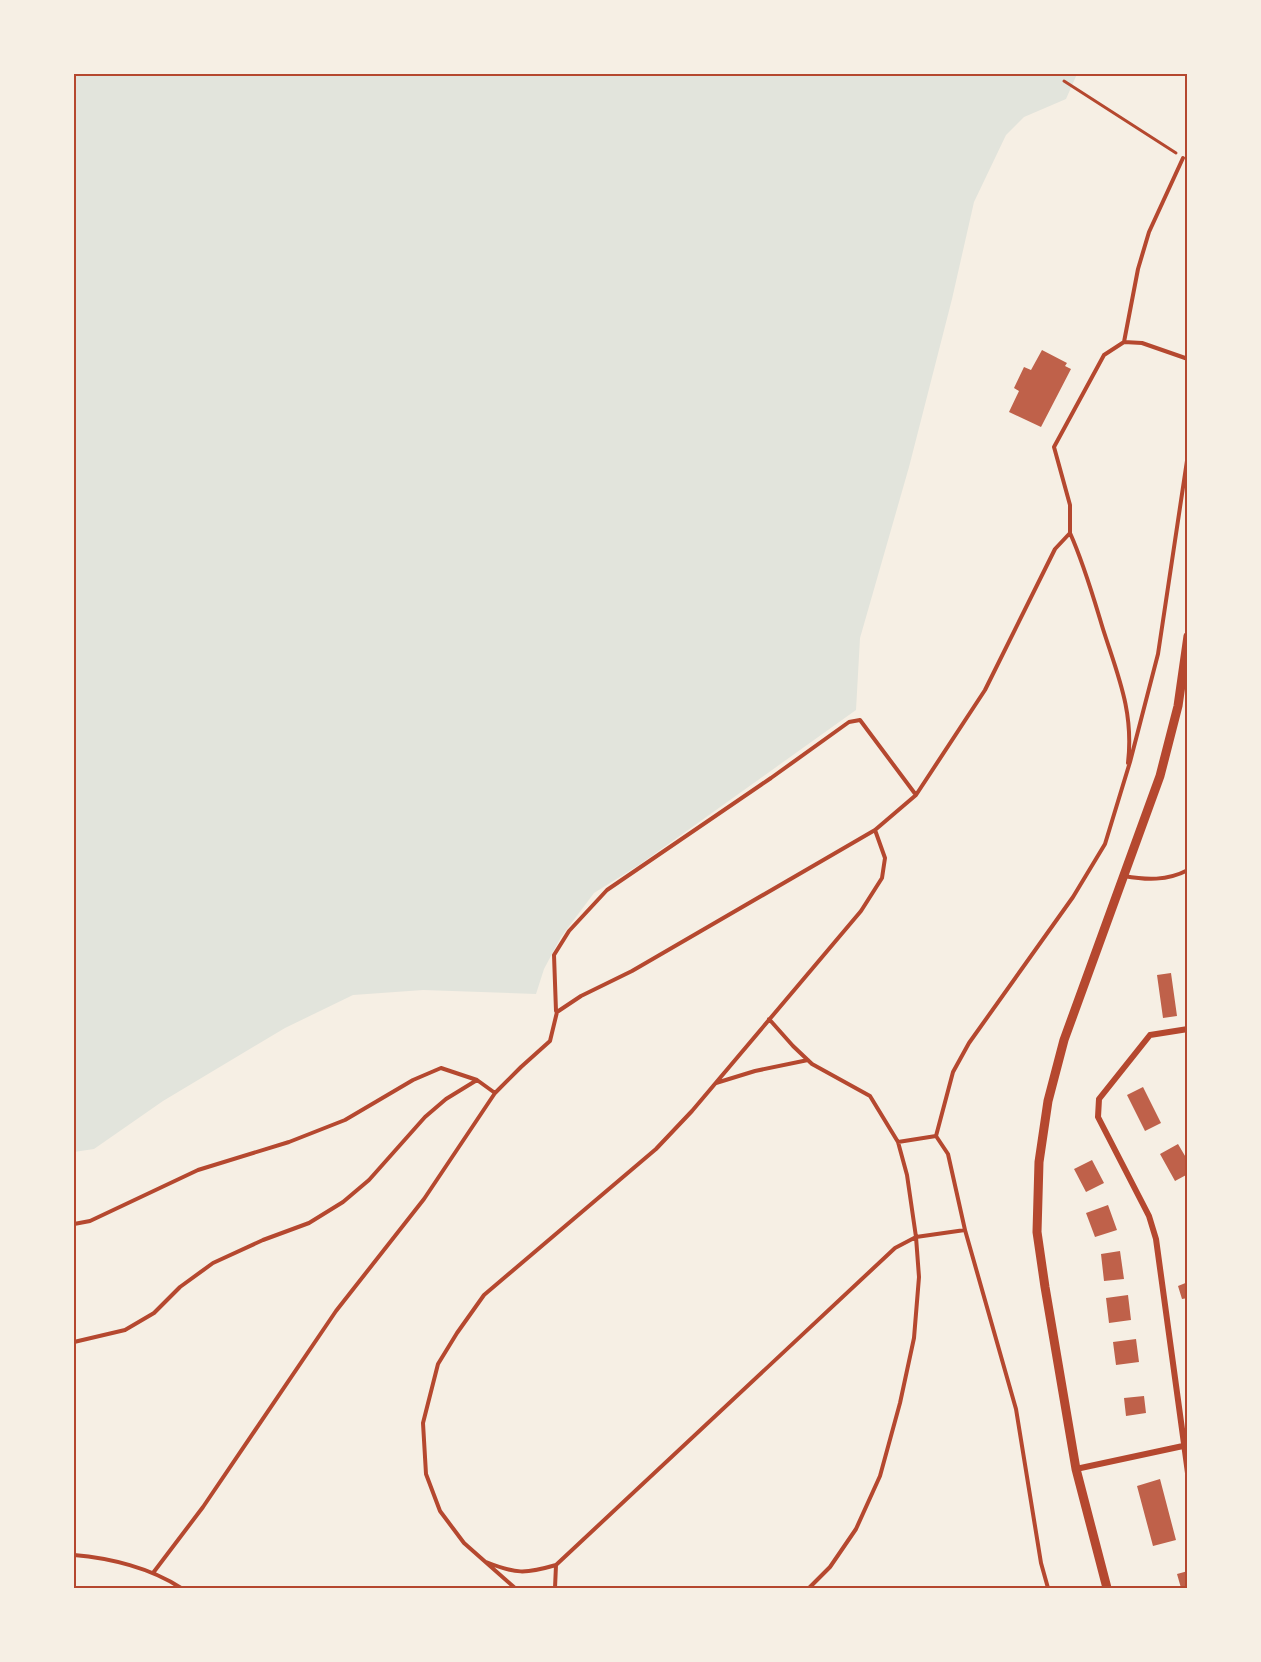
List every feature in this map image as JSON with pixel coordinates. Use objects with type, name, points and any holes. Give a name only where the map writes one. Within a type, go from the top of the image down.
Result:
[{"type":"street","points":[[1107,1588],[1076,1469],[1036,1232],[1039,1162],[1048,1101],[1064,1040],[1160,776],[1178,706],[1188,636]]},
{"type":"street","points":[[1188,1029],[1150,1035],[1099,1099],[1098,1117],[1149,1216],[1156,1239],[1188,1473]]},
{"type":"street","points":[[1076,1469],[1183,1446]]},
{"type":"lane","points":[[1124,342],[1138,269],[1149,232],[1183,158]]},
{"type":"lane","points":[[1127,774],[1130,744],[1128,707],[1081,559],[1070,533],[1070,505],[1054,447],[1104,355],[1124,342],[1142,343],[1188,359]]},
{"type":"lane","points":[[1048,1588],[1041,1563],[1016,1409],[964,1230],[948,1154],[936,1136],[953,1072],[969,1043],[1073,897],[1105,844],[1127,774],[1158,654],[1188,454]]},
{"type":"lane","points":[[556,1012],[875,830],[916,795],[985,690],[1055,549],[1070,533]]},
{"type":"lane","points":[[153,1572],[203,1508],[336,1311],[424,1199],[495,1093],[520,1066],[550,1041],[556,1012],[554,955],[569,931],[607,890],[849,722],[860,720],[916,795]]},
{"type":"lane","points":[[515,1588],[464,1543],[440,1511],[426,1474],[423,1423],[438,1364],[456,1333],[484,1295],[656,1149],[716,1083],[861,911],[882,878],[885,858],[875,830]]},
{"type":"lane","points":[[1123,876],[1140,879],[1163,878],[1188,870]]},
{"type":"lane","points":[[769,1020],[808,1060],[870,1096],[898,1142],[907,1175],[919,1277],[914,1338],[900,1403],[880,1476],[856,1529],[830,1567],[809,1588]]},
{"type":"lane","points":[[716,1083],[755,1071],[808,1060]]},
{"type":"lane","points":[[74,1224],[90,1221],[198,1170],[289,1142],[345,1120],[413,1080],[441,1068],[477,1080],[495,1093]]},
{"type":"lane","points":[[74,1342],[125,1330],[154,1313],[180,1287],[213,1263],[263,1240],[309,1223],[343,1202],[369,1180],[425,1117],[446,1099],[477,1080]]},
{"type":"lane","points":[[898,1142],[936,1136]]},
{"type":"lane","points":[[486,1562],[510,1572],[532,1572],[556,1565],[894,1248],[916,1237],[964,1230]]},
{"type":"lane","points":[[74,1555],[92,1557],[153,1572],[182,1588]]},
{"type":"lane","points":[[555,1588],[556,1565]]},
{"type":"path","points":[[1064,81],[1183,158]]},
{"type":"shaded area","points":[[74,74],[1077,74],[1066,99],[1024,117],[1006,135],[974,202],[909,467],[860,638],[856,710],[639,865],[594,893],[561,937],[544,969],[536,994],[423,990],[353,995],[285,1028],[163,1101],[94,1149],[74,1152]]},
{"type":"building","points":[[1042,350],[1067,363],[1065,366],[1071,369],[1041,427],[1009,412],[1019,391],[1014,388],[1024,367],[1031,370]]},
{"type":"building","points":[[1171,973],[1177,1016],[1163,1018],[1157,975]]},
{"type":"building","points":[[1143,1087],[1161,1123],[1145,1131],[1127,1095]]},
{"type":"building","points":[[1178,1144],[1188,1161],[1188,1174],[1175,1181],[1160,1154]]},
{"type":"building","points":[[1092,1160],[1104,1183],[1086,1192],[1074,1169]]},
{"type":"building","points":[[1108,1205],[1117,1230],[1095,1237],[1086,1213]]},
{"type":"building","points":[[1120,1251],[1124,1279],[1104,1281],[1101,1254]]},
{"type":"building","points":[[1188,1282],[1188,1298],[1182,1299],[1178,1286]]},
{"type":"building","points":[[1128,1295],[1131,1320],[1109,1323],[1106,1298]]},
{"type":"building","points":[[1136,1339],[1139,1362],[1116,1365],[1113,1342]]},
{"type":"building","points":[[1144,1396],[1146,1413],[1126,1416],[1124,1398]]},
{"type":"building","points":[[1160,1479],[1176,1540],[1153,1546],[1137,1486]]},
{"type":"building","points":[[1188,1571],[1188,1588],[1181,1588],[1177,1574]]}]
